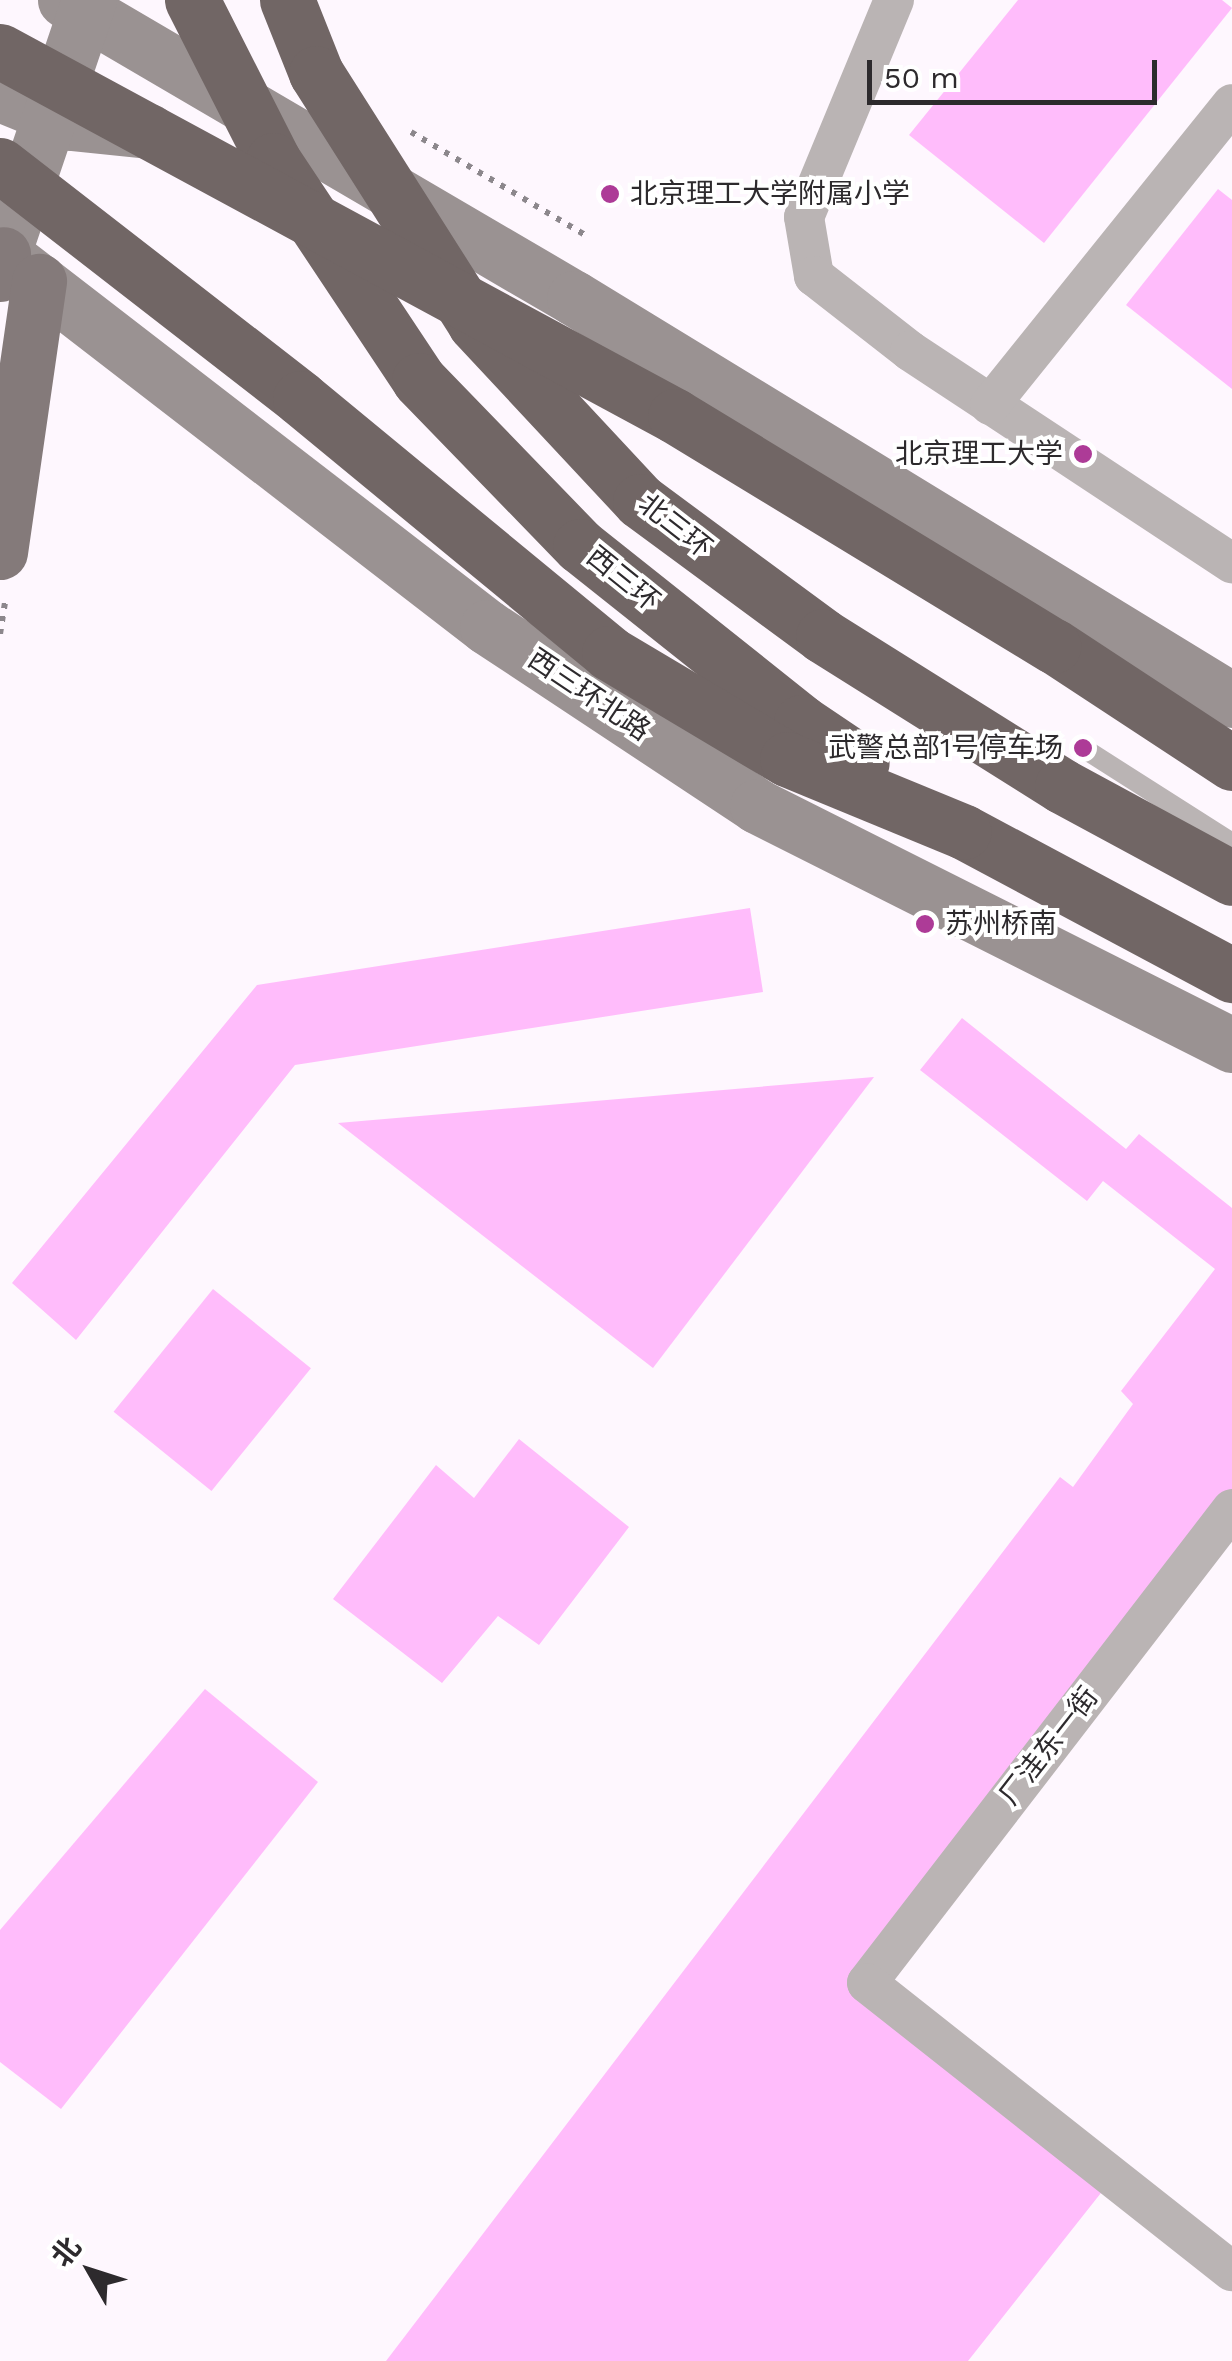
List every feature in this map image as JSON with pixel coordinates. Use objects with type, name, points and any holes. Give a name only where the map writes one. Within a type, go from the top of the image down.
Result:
[{"type":"highway","name":"西三环","points":[[192,0],[273,160],[420,380],[580,546],[801,722],[964,832],[1232,975]]},
{"type":"highway","name":"北三环","points":[[287,0],[316,73],[475,324],[640,501],[823,636],[1062,786],[1232,878]]},
{"type":"highway","points":[[0,51],[674,416],[1054,646],[1232,763]]},
{"type":"highway","points":[[0,165],[300,398],[609,653],[787,759],[964,832]]},
{"type":"main road","points":[[0,552],[10,265]]},
{"type":"street","points":[[184,0],[201,38],[294,136]]},
{"type":"street","points":[[894,0],[804,217],[809,265],[833,295],[990,405],[1232,562]]},
{"type":"street","points":[[10,265],[60,120],[80,4],[294,136],[574,298],[1232,700]]},
{"type":"street","points":[[0,94],[60,120],[294,136]]},
{"type":"street","points":[[990,405],[1232,104]]},
{"type":"street","name":"西三环北路","points":[[10,265],[487,627],[757,806],[1225,1024]]},
{"type":"street","name":"厂洼东一街","points":[[1232,1509],[867,1983],[1232,2272]]},
{"type":"lane","points":[[1083,748],[1232,842]]},
{"type":"path","points":[[406,129],[587,236]]},
{"type":"building","points":[[1018,0],[1222,0],[1232,8],[1044,243],[909,135]]},
{"type":"building","points":[[1218,189],[1232,200],[1232,389],[1126,305]]},
{"type":"building","points":[[750,908],[763,992],[295,1065],[76,1340],[12,1283],[257,985]]},
{"type":"building","points":[[962,1018],[1126,1149],[1139,1134],[1232,1208],[1232,1509],[867,1983],[1112,2179],[968,2361],[386,2361],[1060,1477],[1073,1487],[1133,1404],[1121,1391],[1215,1269],[1103,1181],[1087,1201],[920,1070]]},
{"type":"building","points":[[874,1077],[653,1368],[338,1123]]},
{"type":"building","points":[[213,1289],[311,1368],[211,1491],[114,1412]]},
{"type":"building","points":[[519,1439],[629,1527],[539,1645],[498,1616],[442,1683],[333,1599],[436,1465],[474,1498]]},
{"type":"building","points":[[205,1689],[318,1782],[61,2109],[0,2062],[0,1930]]},
{"type":"place","name":"北京理工大学附属小学","points":[[610,194]]},
{"type":"place","name":"北京理工大学","points":[[1083,454]]},
{"type":"place","name":"武警总部1号停车场","points":[[1083,748]]},
{"type":"place","name":"苏州桥南","points":[[925,924]]}]
